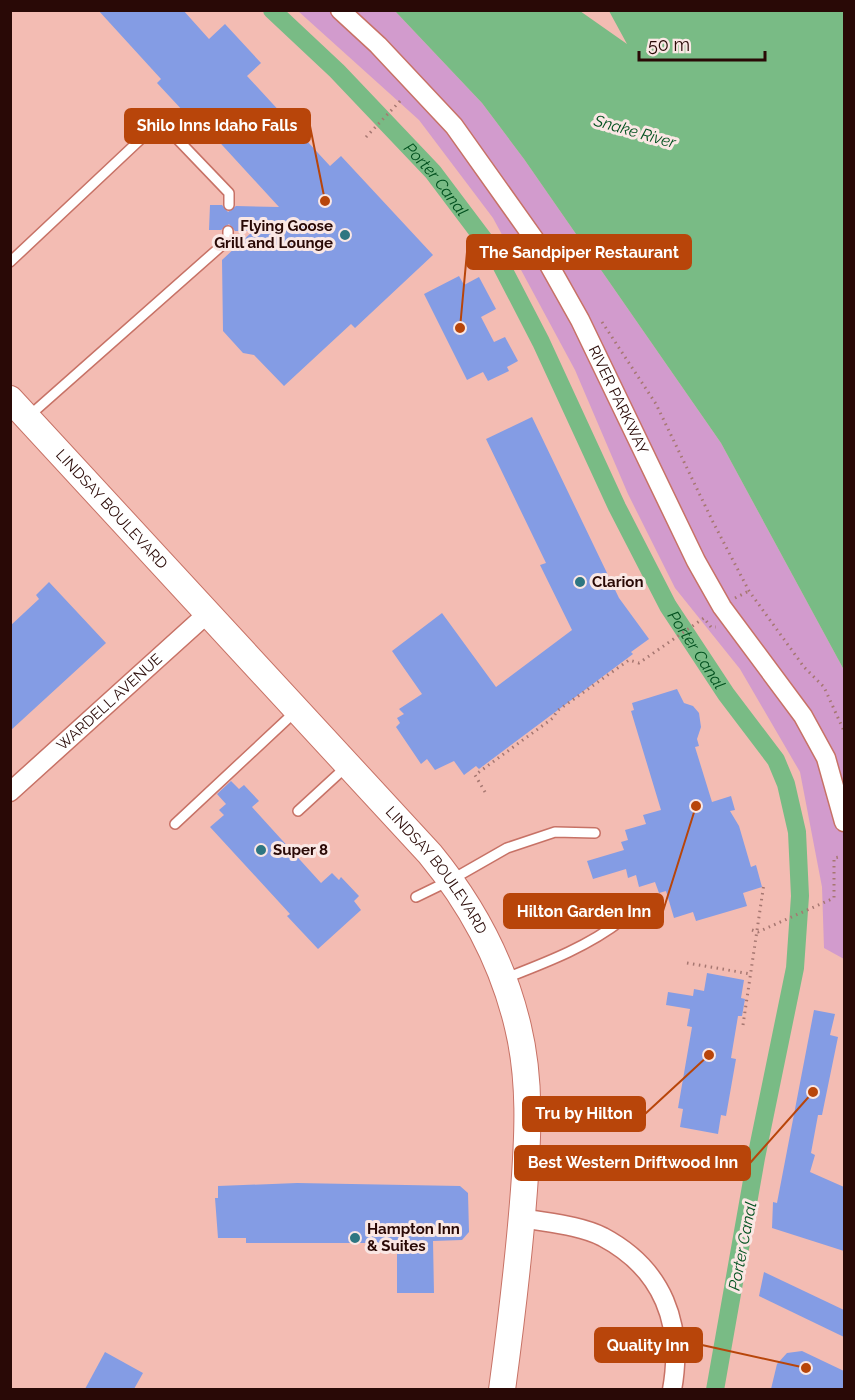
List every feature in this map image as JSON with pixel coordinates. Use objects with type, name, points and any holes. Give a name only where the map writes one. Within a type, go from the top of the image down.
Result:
[{"type":"street","name":"RIVER PARKWAY","points":[[340,10],[378,45],[454,126],[535,240],[580,320],[696,561],[722,607],[803,716],[826,758],[844,822]]},
{"type":"street","name":"LINDSAY BOULEVARD","points":[[10,399],[349,764],[452,880],[479,924],[504,979],[518,1027],[526,1066],[528,1133],[522,1218],[502,1389]]},
{"type":"street","name":"WARDELL AVENUE","points":[[10,792],[207,613]]},
{"type":"street","points":[[522,1218],[602,1236],[625,1251],[654,1279],[667,1302],[674,1332],[676,1356],[672,1389]]},
{"type":"lane","points":[[10,262],[160,121],[229,193],[229,205]]},
{"type":"lane","points":[[28,418],[228,240],[228,231]]},
{"type":"lane","points":[[175,824],[298,709]]},
{"type":"lane","points":[[298,811],[349,764]]},
{"type":"lane","points":[[416,897],[452,880],[507,848],[555,832],[595,833]]},
{"type":"lane","points":[[504,979],[564,956],[622,920]]},
{"type":"path","points":[[366,137],[403,98]]},
{"type":"path","points":[[731,601],[749,591]]},
{"type":"path","points":[[485,792],[475,776],[552,718],[557,711],[629,660],[639,663],[704,618]]},
{"type":"path","points":[[752,930],[758,932],[779,924],[834,898],[834,858],[839,857]]},
{"type":"path","points":[[743,1025],[764,883]]},
{"type":"path","points":[[687,963],[751,974]]},
{"type":"shaded area","points":[[298,11],[395,11],[482,103],[524,159],[721,443],[844,670],[844,959],[824,948],[822,887],[800,772],[740,669],[675,588],[628,494],[575,370],[493,218],[419,120]]},
{"type":"water","name":"Snake River","points":[[395,11],[580,11],[627,44],[609,11],[844,11],[844,670],[721,443],[524,159],[482,103]]},
{"type":"building","points":[[98,10],[183,10],[209,39],[225,24],[261,63],[247,76],[330,166],[341,156],[433,255],[355,328],[351,324],[284,386],[254,355],[243,353],[223,331],[222,260],[253,231],[235,231],[229,224],[221,230],[209,230],[210,205],[222,205],[228,212],[236,206],[279,207],[201,122],[197,126],[157,83],[161,79]]},
{"type":"building","points":[[459,276],[464,285],[479,277],[496,309],[481,317],[494,342],[505,337],[518,361],[507,367],[509,371],[488,381],[483,372],[467,380],[424,294]]},
{"type":"building","name":"Clarion","points":[[532,417],[619,598],[649,639],[631,652],[633,654],[479,769],[476,766],[464,775],[454,761],[435,770],[427,759],[421,764],[396,727],[400,723],[397,718],[404,714],[399,709],[422,694],[392,651],[442,613],[496,687],[572,630],[540,565],[546,563],[486,439]]},
{"type":"building","points":[[49,582],[106,643],[10,731],[10,626],[39,599],[36,595]]},
{"type":"building","points":[[677,689],[684,703],[693,706],[699,713],[701,727],[697,739],[699,746],[695,747],[712,802],[731,796],[735,810],[730,811],[739,826],[751,867],[756,865],[762,887],[743,893],[747,906],[696,921],[693,912],[674,918],[666,891],[659,893],[655,882],[639,887],[636,875],[628,878],[626,869],[593,879],[587,861],[624,850],[621,842],[628,840],[625,830],[646,824],[643,815],[661,810],[631,711],[634,710],[632,703]]},
{"type":"building","name":"Super 8","points":[[231,781],[239,789],[244,785],[259,801],[252,807],[321,883],[332,873],[339,880],[341,877],[359,896],[354,901],[361,910],[318,949],[287,916],[290,914],[210,827],[224,815],[219,810],[226,804],[217,794]]},
{"type":"building","points":[[707,973],[744,980],[741,998],[745,999],[742,1016],[738,1016],[731,1058],[736,1059],[726,1116],[721,1115],[718,1134],[680,1127],[683,1109],[678,1108],[692,1027],[687,1026],[690,1009],[666,1005],[668,992],[693,996],[694,989],[704,991]]},
{"type":"building","points":[[814,1010],[835,1014],[830,1035],[838,1037],[822,1115],[818,1115],[811,1153],[815,1155],[810,1172],[844,1187],[844,1251],[772,1228],[773,1202],[777,1203]]},
{"type":"building","name":"Hampton Inn & Suites","points":[[297,1183],[460,1186],[468,1193],[469,1232],[462,1240],[433,1241],[434,1293],[397,1293],[397,1243],[246,1243],[246,1238],[218,1238],[215,1198],[218,1198],[218,1186]]},
{"type":"building","points":[[764,1272],[844,1310],[844,1337],[759,1296]]},
{"type":"building","points":[[802,1351],[844,1371],[844,1389],[771,1389],[777,1364],[787,1353]]},
{"type":"building","points":[[105,1352],[143,1373],[134,1389],[85,1389]]},
{"type":"waterway","name":"Porter Canal","points":[[272,10],[337,71],[433,172],[497,257],[541,342],[617,507],[668,606],[726,694],[776,760],[786,784],[797,832],[800,896],[795,968],[756,1158],[715,1390]]},
{"type":"place","name":"Shilo Inns Idaho Falls","points":[[325,201]]},
{"type":"place","name":"Flying Goose Grill and Lounge","points":[[345,235]]},
{"type":"place","name":"The Sandpiper Restaurant","points":[[460,328]]},
{"type":"place","name":"Clarion","points":[[580,582]]},
{"type":"place","name":"Hilton Garden Inn","points":[[696,806]]},
{"type":"place","name":"Super 8","points":[[261,850]]},
{"type":"place","name":"Tru by Hilton","points":[[709,1055]]},
{"type":"place","name":"Best Western Driftwood Inn","points":[[813,1092]]},
{"type":"place","name":"Hampton Inn & Suites","points":[[355,1238]]},
{"type":"place","name":"Quality Inn","points":[[806,1368]]}]
